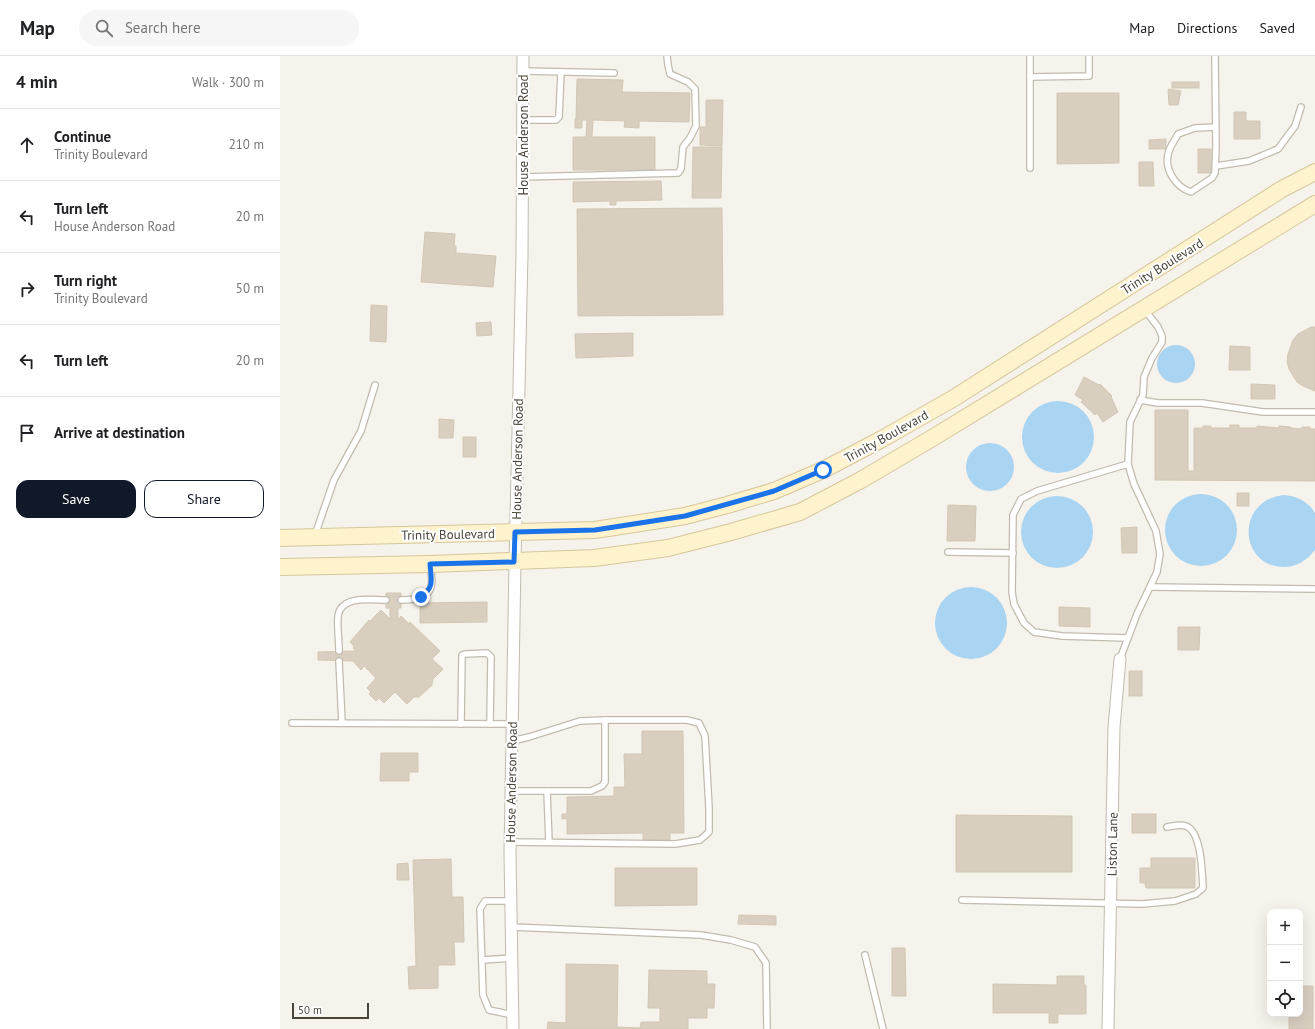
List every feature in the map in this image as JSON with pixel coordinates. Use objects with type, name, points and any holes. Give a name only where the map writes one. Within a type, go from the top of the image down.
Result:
[{"type":"main road","name":"Trinity Boulevard","points":[[280,538],[595,530],[685,516],[774,491],[823,470],[882,439],[954,398],[1282,189],[1315,172]]},
{"type":"main road","name":"Trinity Boulevard","points":[[280,567],[514,562],[594,558],[668,548],[800,512],[861,480],[934,437],[1315,204]]},
{"type":"main road","points":[[1130,286],[1144,308]]},
{"type":"street","name":"House Anderson Road","points":[[513,1029],[510,842],[514,562],[522,263],[523,56]]},
{"type":"street","name":"Liston Lane","points":[[1108,1029],[1114,727],[1120,659]]},
{"type":"lane","points":[[522,177],[678,173],[681,169],[683,147],[690,138],[696,126],[695,88],[688,82],[670,74],[667,56]]},
{"type":"lane","points":[[1030,56],[1030,168]]},
{"type":"lane","points":[[1030,77],[1089,76],[1089,56]]},
{"type":"lane","points":[[1215,56],[1216,146],[1215,173],[1212,178],[1191,192],[1184,190],[1172,178],[1167,164],[1168,153],[1178,134],[1194,128],[1215,127]]},
{"type":"lane","points":[[523,71],[614,73]]},
{"type":"lane","points":[[523,120],[556,120],[559,117],[561,72]]},
{"type":"lane","points":[[1216,166],[1249,161],[1278,149],[1295,126],[1301,107]]},
{"type":"lane","points":[[1120,659],[1127,638],[1157,572],[1160,554],[1156,531],[1134,484],[1128,464],[1130,422],[1143,396],[1144,377],[1152,358],[1162,342],[1162,336],[1158,328],[1144,308]]},
{"type":"lane","points":[[314,537],[334,480],[361,431],[375,385]]},
{"type":"lane","points":[[1140,400],[1158,403],[1202,404],[1263,412],[1315,412]]},
{"type":"lane","points":[[1127,638],[1062,636],[1034,632],[1024,622],[1014,604],[1012,592],[1013,516],[1021,499],[1037,491],[1128,464]]},
{"type":"lane","points":[[948,552],[1013,553]]},
{"type":"lane","points":[[401,600],[414,599],[428,592],[431,587],[430,564]]},
{"type":"lane","points":[[1151,587],[1315,589]]},
{"type":"lane","points":[[339,651],[338,617],[340,610],[344,605],[350,602],[386,600]]},
{"type":"lane","points":[[461,724],[462,656],[465,654],[486,653],[491,657],[490,724]]},
{"type":"lane","points":[[339,661],[342,724]]},
{"type":"lane","points":[[511,791],[591,791],[602,786],[605,782],[604,720]]},
{"type":"lane","points":[[510,842],[675,844],[700,840],[709,832],[705,736],[699,723],[687,720],[580,721],[512,741]]},
{"type":"lane","points":[[292,723],[512,724]]},
{"type":"lane","points":[[547,791],[549,842]]},
{"type":"lane","points":[[962,900],[1111,902],[1142,904],[1175,901],[1196,894],[1203,888],[1198,842],[1192,829],[1185,825],[1167,827]]},
{"type":"lane","points":[[511,901],[485,901],[480,909],[483,995],[489,1010],[513,1015]]},
{"type":"lane","points":[[512,927],[701,935],[731,940],[755,947],[766,963],[766,1029]]},
{"type":"lane","points":[[865,955],[883,1029]]},
{"type":"lane","points":[[482,960],[512,958]]},
{"type":"water","points":[[1172,345],[1180,345],[1190,350],[1194,357],[1194,371],[1190,378],[1180,383],[1172,383],[1162,378],[1160,375],[1157,368],[1157,360],[1162,350],[1165,348]]},
{"type":"water","points":[[1058,401],[1078,407],[1088,417],[1094,437],[1088,457],[1078,467],[1058,473],[1038,467],[1028,457],[1022,437],[1028,417],[1038,407]]},
{"type":"water","points":[[990,443],[999,445],[1007,450],[1012,458],[1014,467],[1012,476],[1007,484],[999,489],[990,491],[981,489],[973,484],[968,476],[966,467],[968,458],[973,450],[981,445]]},
{"type":"water","points":[[1201,494],[1221,500],[1231,510],[1237,530],[1231,550],[1221,560],[1201,566],[1181,560],[1171,550],[1165,530],[1171,510],[1181,500]]},
{"type":"water","points":[[1283,495],[1302,500],[1309,505],[1315,513],[1315,550],[1309,557],[1289,567],[1269,564],[1258,557],[1251,546],[1249,534],[1250,521],[1256,509],[1267,500]]},
{"type":"water","points":[[1057,496],[1077,502],[1087,512],[1093,532],[1087,552],[1077,562],[1057,568],[1037,562],[1027,552],[1021,532],[1027,512],[1037,502]]},
{"type":"water","points":[[971,587],[991,593],[1001,603],[1007,623],[1001,643],[991,653],[971,659],[951,653],[941,643],[935,623],[941,603],[951,593]]},
{"type":"building","points":[[577,79],[623,80],[622,92],[690,93],[689,122],[639,121],[639,128],[624,127],[625,121],[593,120],[592,137],[655,137],[655,170],[573,170],[573,137],[586,137],[587,120],[582,120],[582,128],[575,128]]},
{"type":"building","points":[[1172,82],[1199,82],[1199,88],[1172,88]]},
{"type":"building","points":[[1168,89],[1181,91],[1178,105],[1169,105]]},
{"type":"building","points":[[1057,93],[1119,93],[1119,163],[1057,164]]},
{"type":"building","points":[[706,100],[723,100],[722,146],[700,145],[700,127],[706,127]]},
{"type":"building","points":[[1234,112],[1246,112],[1246,121],[1260,121],[1260,139],[1234,139]]},
{"type":"building","points":[[1166,139],[1166,149],[1149,149],[1149,140]]},
{"type":"building","points":[[693,147],[722,147],[721,198],[692,198]]},
{"type":"building","points":[[1198,149],[1211,149],[1211,173],[1198,173]]},
{"type":"building","points":[[1139,162],[1153,162],[1154,186],[1139,186]]},
{"type":"building","points":[[661,181],[662,200],[616,201],[616,205],[610,205],[610,201],[573,202],[573,182]]},
{"type":"building","points":[[722,208],[723,315],[578,316],[577,209]]},
{"type":"building","points":[[425,232],[455,234],[454,246],[456,246],[456,253],[496,256],[493,287],[421,282]]},
{"type":"building","points":[[371,305],[387,306],[386,342],[370,341]]},
{"type":"building","points":[[491,322],[492,335],[477,336],[476,323]]},
{"type":"building","points":[[1311,327],[1315,327],[1315,391],[1297,382],[1289,369],[1287,361],[1293,340],[1298,334]]},
{"type":"building","points":[[633,333],[633,356],[576,358],[575,334]]},
{"type":"building","points":[[1230,346],[1250,347],[1250,370],[1229,370]]},
{"type":"building","points":[[1084,377],[1099,385],[1100,384],[1112,396],[1111,397],[1118,412],[1103,422],[1097,413],[1095,415],[1081,402],[1083,400],[1075,395]]},
{"type":"building","points":[[1251,384],[1275,385],[1275,399],[1251,399]]},
{"type":"building","points":[[1155,410],[1188,410],[1188,471],[1194,471],[1194,428],[1211,426],[1211,428],[1230,428],[1230,425],[1239,425],[1239,428],[1257,428],[1257,426],[1279,428],[1279,426],[1302,429],[1302,427],[1310,427],[1310,429],[1315,429],[1315,481],[1155,480]]},
{"type":"building","points":[[439,419],[454,420],[453,438],[439,438]]},
{"type":"building","points":[[463,437],[476,437],[476,457],[463,457]]},
{"type":"building","points":[[1237,493],[1249,493],[1249,506],[1237,506]]},
{"type":"building","points":[[948,505],[976,506],[975,541],[947,541]]},
{"type":"building","points":[[1137,527],[1137,553],[1122,553],[1121,528]]},
{"type":"building","points":[[386,593],[401,593],[401,608],[398,608],[398,620],[401,616],[409,624],[410,622],[440,651],[432,659],[443,669],[433,679],[432,685],[419,697],[414,697],[407,704],[395,692],[384,703],[379,698],[376,701],[369,694],[371,692],[367,688],[376,678],[364,666],[361,670],[353,661],[318,660],[318,652],[356,651],[350,642],[369,620],[370,621],[381,610],[390,619],[390,608],[386,608]]},
{"type":"building","points":[[487,602],[487,622],[420,623],[420,603]]},
{"type":"building","points":[[1059,607],[1090,608],[1090,627],[1059,626]]},
{"type":"building","points":[[1178,627],[1200,627],[1199,650],[1178,650]]},
{"type":"building","points":[[1129,671],[1142,671],[1142,696],[1129,696]]},
{"type":"building","points":[[642,731],[683,731],[684,833],[670,833],[670,840],[643,840],[643,833],[567,834],[567,818],[562,819],[562,814],[567,814],[567,797],[614,796],[614,787],[625,787],[624,754],[642,754]]},
{"type":"building","points":[[381,753],[418,753],[418,772],[409,772],[409,781],[380,781]]},
{"type":"building","points":[[1132,814],[1156,814],[1156,833],[1132,833]]},
{"type":"building","points":[[956,815],[1072,816],[1072,872],[956,872]]},
{"type":"building","points":[[1151,858],[1195,858],[1195,888],[1146,888],[1145,883],[1140,883],[1140,868],[1151,868]]},
{"type":"building","points":[[451,859],[452,897],[463,897],[464,942],[454,942],[455,965],[438,965],[438,988],[409,989],[408,967],[416,966],[413,860]]},
{"type":"building","points":[[408,863],[409,880],[397,880],[397,864]]},
{"type":"building","points":[[615,868],[697,868],[697,905],[615,906]]},
{"type":"building","points":[[739,915],[776,916],[776,925],[738,924]]},
{"type":"building","points":[[892,948],[905,948],[906,996],[892,996]]},
{"type":"building","points":[[566,964],[618,965],[617,1027],[640,1028],[641,1022],[660,1022],[660,1008],[648,1008],[649,970],[707,971],[707,984],[715,984],[714,1008],[707,1008],[707,1018],[688,1018],[688,1029],[547,1029],[548,1022],[566,1023]]},
{"type":"building","points":[[1057,976],[1084,976],[1084,985],[1086,985],[1086,1014],[1058,1014],[1058,1023],[1049,1023],[1049,1013],[993,1013],[993,984],[1057,985]]},
{"type":"building","points":[[1303,986],[1313,986],[1313,1029],[1289,1029],[1289,1017],[1303,1017]]},
{"type":"route","points":[[421,597],[428,592],[431,587],[430,564],[514,562],[515,532],[595,530],[685,516],[774,491],[823,470]]}]
